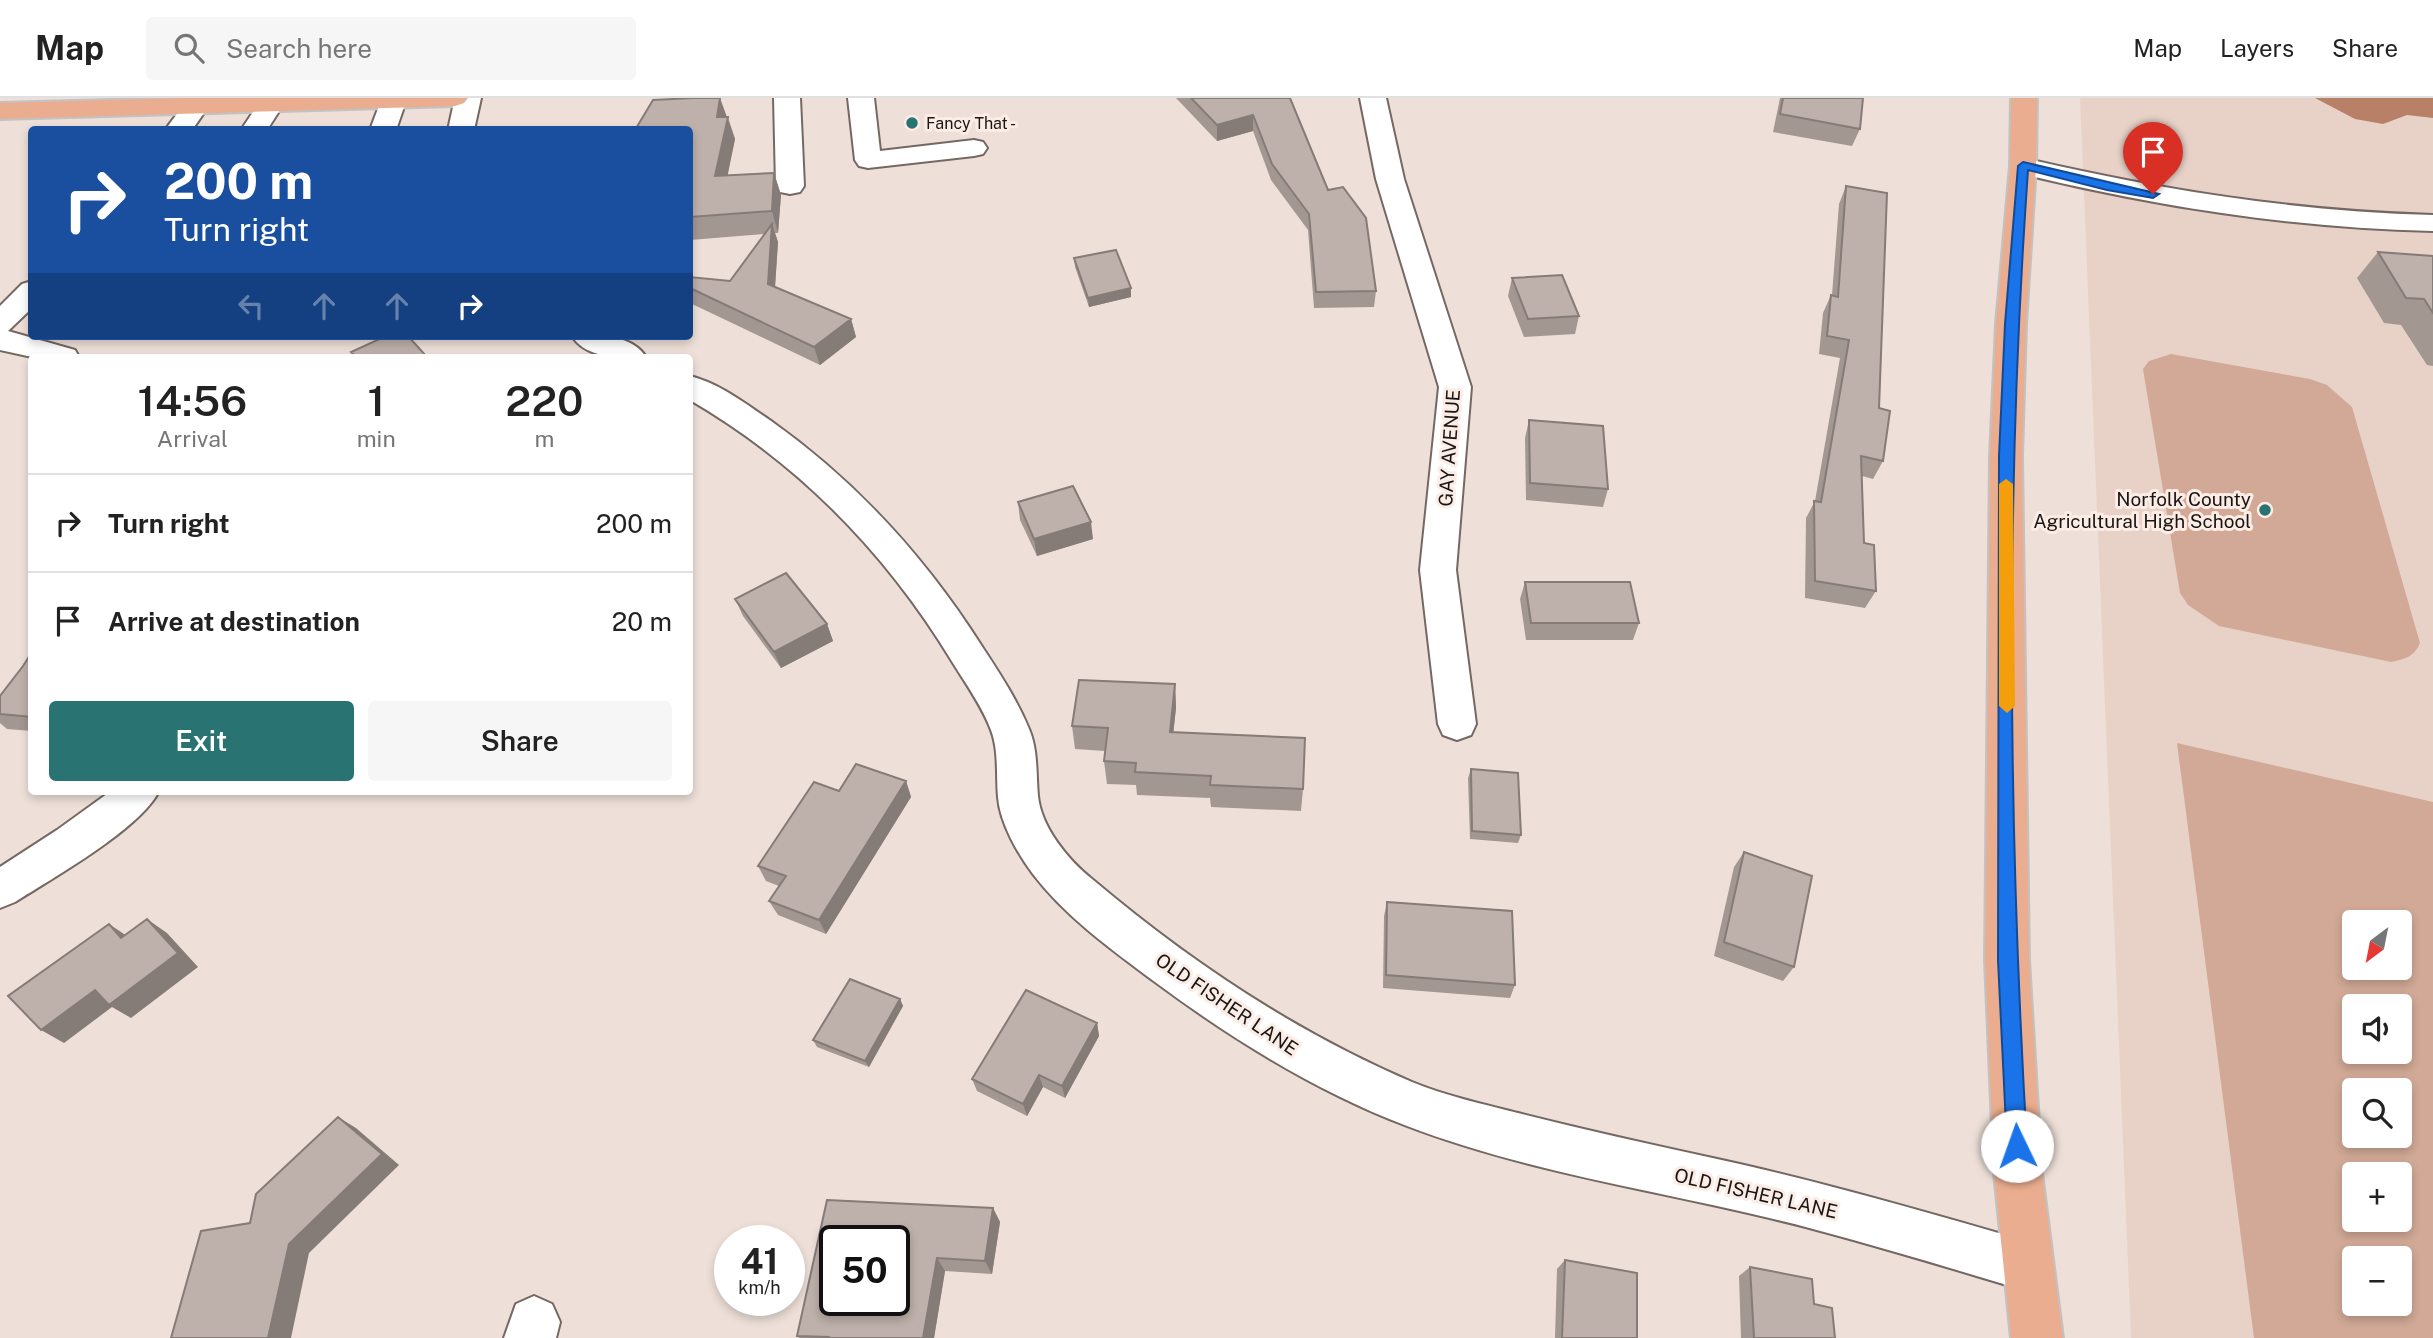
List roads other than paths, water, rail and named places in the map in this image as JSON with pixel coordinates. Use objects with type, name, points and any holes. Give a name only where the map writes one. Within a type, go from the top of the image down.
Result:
[{"type":"main road","points":[[0,111],[455,98]]},
{"type":"main road","points":[[2024,98],[2023,166],[2011,324],[2006,456],[2007,960],[2018,1172],[2037,1338]]},
{"type":"street","points":[[462,126],[468,98]]},
{"type":"street","points":[[787,98],[790,186]]},
{"type":"street","points":[[861,98],[868,160],[974,148]]},
{"type":"street","name":"GAY AVENUE","points":[[1373,98],[1391,179],[1455,387],[1438,570],[1457,724]]},
{"type":"street","points":[[384,126],[393,101]]},
{"type":"street","points":[[257,126],[270,105]]},
{"type":"street","points":[[181,126],[195,107]]},
{"type":"street","points":[[2023,166],[2107,186],[2246,210],[2339,220],[2433,223]]},
{"type":"street","points":[[0,324],[28,294]]},
{"type":"street","points":[[0,340],[55,354]]},
{"type":"street","points":[[595,340],[625,354]]},
{"type":"street","name":"OLD FISHER LANE","points":[[693,388],[752,425],[819,478],[851,506],[910,570],[969,657],[1004,715],[1015,749],[1018,801],[1023,819],[1045,858],[1071,888],[1133,940],[1252,1024],[1355,1081],[1408,1104],[1468,1124],[1573,1151],[1812,1204],[2027,1266]]},
{"type":"street","points":[[0,889],[54,855],[135,795]]},
{"type":"place","name":"Fancy That -","points":[[912,123]]},
{"type":"place","name":"Norfolk County Agricultural High School","points":[[2265,510]]}]
